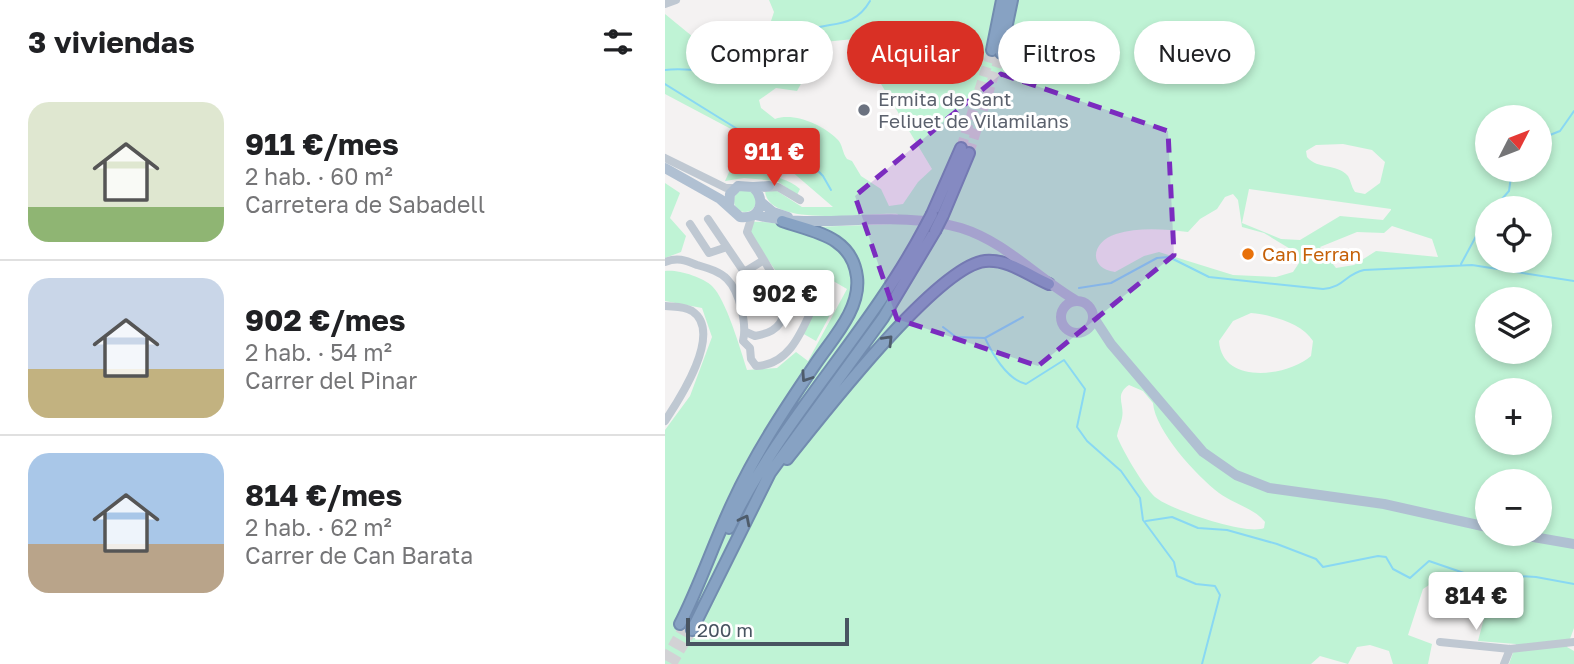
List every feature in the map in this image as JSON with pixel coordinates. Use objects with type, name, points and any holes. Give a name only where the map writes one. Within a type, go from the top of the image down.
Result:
[{"type":"highway","points":[[1002,0],[996,52],[1012,0]]},
{"type":"highway","points":[[685,627],[793,438],[883,318],[930,230],[965,151]]},
{"type":"highway","points":[[685,627],[753,463],[846,318],[856,296],[854,265],[839,243],[817,231],[782,221]]},
{"type":"highway","points":[[685,627],[732,521],[762,468],[930,230]]},
{"type":"highway","points":[[764,485],[876,354],[951,276],[983,261],[999,261],[1049,285]]},
{"type":"main road","points":[[665,168],[711,188],[733,190],[742,185],[769,186]]},
{"type":"main road","points":[[665,168],[743,218],[753,216],[782,221],[908,219],[945,224],[994,242],[1049,285],[1090,306],[1094,318],[1111,344],[1203,452],[1236,475],[1269,488],[1384,504],[1475,524]]},
{"type":"main road","points":[[665,176],[686,181]]},
{"type":"main road","points":[[753,187],[777,214],[803,220]]},
{"type":"main road","points":[[731,210],[733,190]]},
{"type":"main road","points":[[753,216],[761,199]]},
{"type":"main road","points":[[1049,285],[1062,311],[1061,320],[1065,328],[1111,344]]},
{"type":"main road","points":[[1062,311],[1069,303],[1077,301]]},
{"type":"main road","points":[[1081,333],[1091,327],[1094,318]]},
{"type":"main road","points":[[1552,540],[1574,544]]},
{"type":"street","points":[[665,4],[676,0]]},
{"type":"street","points":[[665,158],[733,190]]},
{"type":"street","points":[[761,199],[769,186],[778,187],[800,201]]},
{"type":"street","points":[[731,210],[776,283],[783,320],[776,330],[757,336],[746,332]]},
{"type":"street","points":[[753,216],[747,230],[753,243]]},
{"type":"street","points":[[708,219],[746,271],[764,260]]},
{"type":"street","points":[[689,223],[709,253],[727,247]]},
{"type":"street","points":[[665,262],[680,259],[725,276],[736,293],[746,332],[743,341],[750,348],[751,359],[757,366],[792,350],[815,302],[783,284],[776,283]]},
{"type":"street","points":[[665,306],[690,310],[698,317],[703,332],[694,373],[665,421]]},
{"type":"street","points":[[750,348],[757,336]]},
{"type":"street","points":[[1440,642],[1510,649],[1574,642]]},
{"type":"street","points":[[1504,664],[1510,649]]},
{"type":"highlighted area","points":[[1001,74],[1168,131],[1174,255],[1038,366],[897,319],[855,196]]},
{"type":"green space","points":[[769,0],[1574,0],[1574,628],[1567,647],[1574,651],[1574,664],[1509,664],[1516,644],[1478,641],[1491,592],[1455,593],[1438,579],[1423,589],[1408,635],[1432,644],[1428,664],[1393,664],[1389,651],[1370,645],[1357,647],[1348,664],[1320,656],[1311,664],[665,664],[665,430],[690,396],[712,337],[702,308],[665,301],[665,271],[690,274],[712,286],[728,313],[747,370],[777,368],[796,352],[808,361],[847,289],[816,271],[804,293],[782,280],[748,231],[752,222],[784,225],[818,236],[833,245],[845,257],[852,271],[854,287],[849,306],[815,357],[856,305],[855,260],[813,227],[893,224],[898,214],[823,216],[783,210],[771,203],[765,191],[774,189],[802,207],[833,207],[776,158],[748,138],[665,94],[665,14],[686,31],[686,84],[801,84],[797,91],[776,88],[759,100],[761,108],[775,119],[799,119],[831,134],[839,141],[845,157],[852,161],[861,176],[881,189],[889,206],[903,204],[918,182],[932,169],[881,84],[984,84],[984,21],[847,21],[847,40],[833,41],[833,21],[771,21],[774,12]],"holes":[[[1343,144],[1372,150],[1385,162],[1380,183],[1365,194],[1355,192],[1344,172],[1311,161],[1306,151],[1316,145]],[[1249,189],[1391,209],[1383,220],[1340,216],[1300,240],[1281,239],[1242,223]],[[1233,194],[1238,200],[1242,227],[1264,233],[1297,253],[1299,263],[1293,272],[1276,277],[1233,275],[1159,252],[1144,256],[1115,272],[1106,270],[1097,260],[1098,248],[1108,237],[1143,230],[1188,232],[1200,219],[1217,209],[1225,197]],[[1392,226],[1432,239],[1438,257],[1376,251],[1354,265],[1336,268],[1320,247],[1357,232],[1384,233]],[[1251,313],[1277,318],[1294,325],[1313,341],[1311,356],[1300,363],[1287,369],[1257,373],[1243,371],[1231,365],[1223,355],[1219,341],[1233,321]],[[1129,385],[1143,391],[1153,403],[1169,439],[1189,464],[1219,493],[1260,517],[1265,522],[1264,528],[1242,528],[1208,520],[1155,497],[1134,468],[1117,436],[1123,413],[1122,392]]]},
{"type":"green space","points":[[736,157],[750,169],[792,183],[800,189],[797,195],[777,181],[744,178],[725,181]]},
{"type":"green space","points":[[665,183],[680,193],[670,218],[686,236],[681,252],[665,258]]},
{"type":"green space","points":[[745,190],[753,193],[756,201],[753,209],[745,212],[737,209],[734,201],[737,193]]},
{"type":"green space","points":[[818,306],[831,313],[816,341],[802,333]]},
{"type":"waterway","points":[[665,70],[689,69],[738,74],[761,70],[773,63],[795,37],[810,30],[847,21],[863,11],[870,1]]},
{"type":"waterway","points":[[665,84],[739,130],[788,140],[823,176],[831,190]]},
{"type":"waterway","points":[[1552,134],[1560,131],[1574,111]]},
{"type":"waterway","points":[[1505,196],[1509,191],[1510,182]]},
{"type":"waterway","points":[[1461,264],[1475,238]]},
{"type":"waterway","points":[[1079,288],[1111,283],[1157,258],[1169,257],[1209,277],[1323,289],[1336,286],[1364,270],[1472,265],[1574,281]]},
{"type":"waterway","points":[[985,338],[1023,317]]},
{"type":"waterway","points":[[943,327],[956,337],[985,338],[1006,372],[1026,384],[1064,360],[1085,389],[1077,427],[1087,441],[1121,471],[1140,498],[1143,520],[1174,562],[1177,576],[1196,584],[1215,586],[1220,595],[1202,664]]},
{"type":"waterway","points":[[1146,521],[1172,517],[1198,528],[1227,530],[1277,544],[1316,559],[1323,567],[1378,556],[1386,557],[1393,569],[1410,578],[1429,561],[1464,573],[1536,577],[1574,584]]},
{"type":"tunnel","points":[[961,148],[992,50]]},
{"type":"tunnel","points":[[969,153],[998,62]]},
{"type":"tunnel","points":[[665,660],[684,627]]},
{"type":"tunnel","points":[[672,664],[692,630]]},
{"type":"place","name":"Ermita de Sant Feliuet de Vilamilans","points":[[864,110]]},
{"type":"place","name":"Can Ferran","points":[[1248,254]]}]
